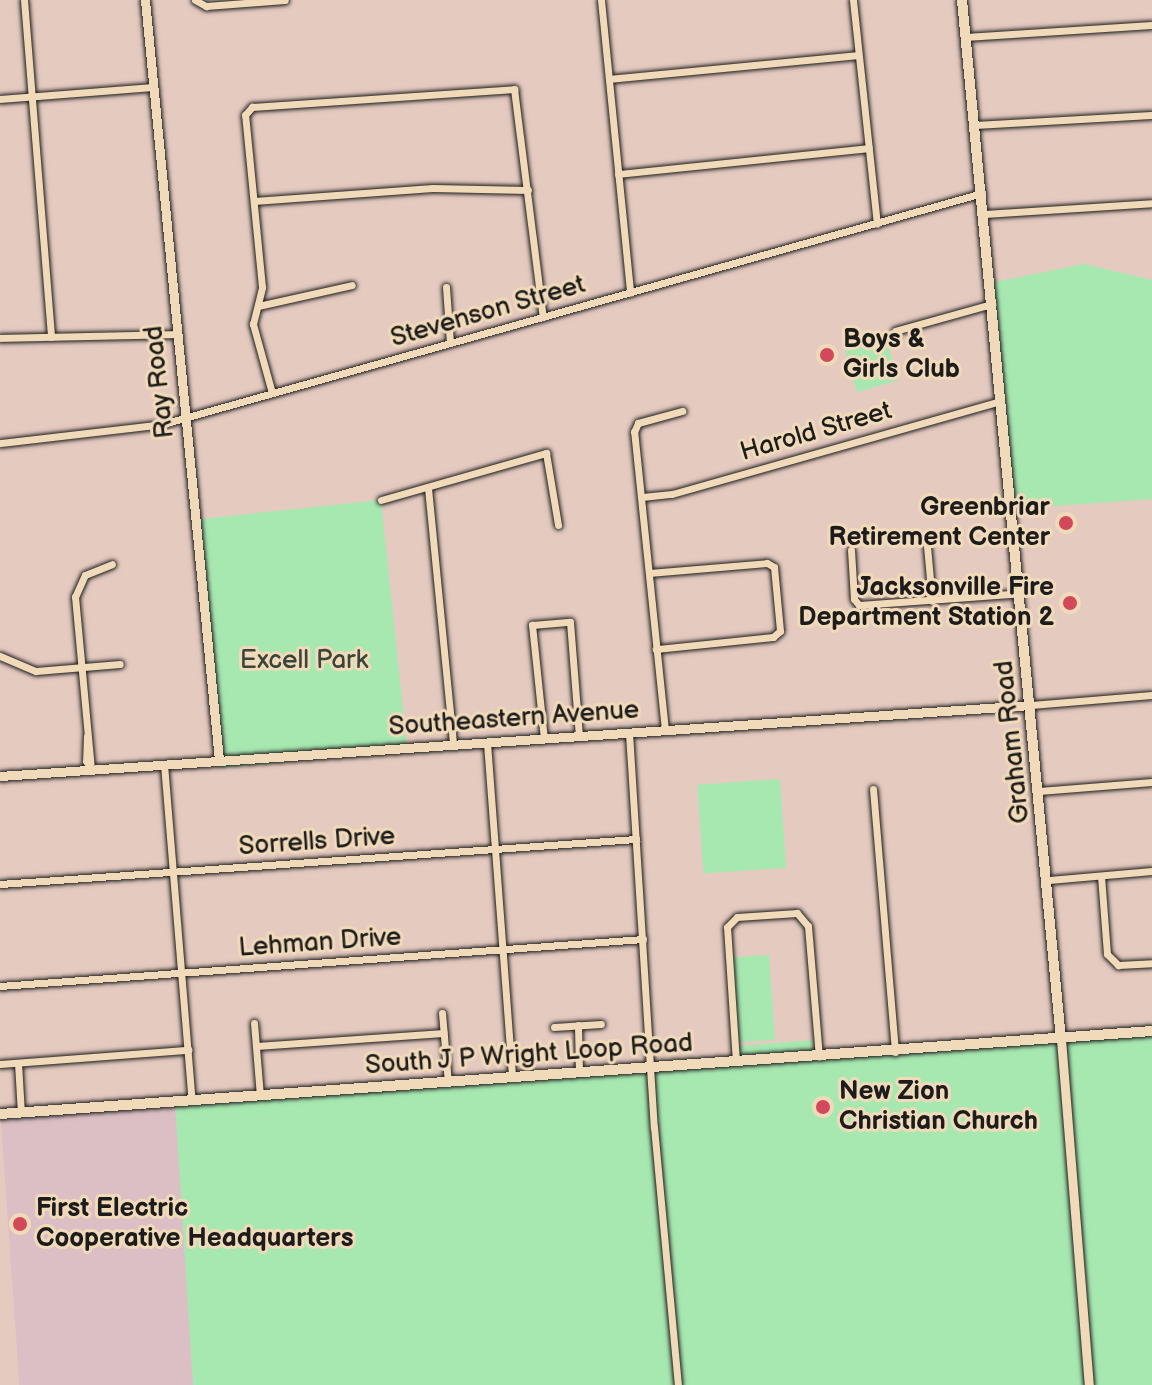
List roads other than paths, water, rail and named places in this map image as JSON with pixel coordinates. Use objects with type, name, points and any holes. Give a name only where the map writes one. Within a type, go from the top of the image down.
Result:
[{"type":"main road","name":"Graham Road","points":[[962,0],[1049,880],[1061,1039]]},
{"type":"main road","name":"South J P Wright Loop Road","points":[[0,1114],[895,1052],[1152,1031]]},
{"type":"street","points":[[24,0],[51,337]]},
{"type":"street","name":"Ray Road","points":[[145,0],[219,760]]},
{"type":"street","points":[[195,0],[209,5],[285,0]]},
{"type":"street","points":[[601,0],[630,293]]},
{"type":"street","points":[[853,0],[877,224]]},
{"type":"street","points":[[965,37],[1152,25]]},
{"type":"street","points":[[609,79],[858,55]]},
{"type":"street","points":[[0,99],[153,87]]},
{"type":"street","points":[[272,393],[253,324],[262,287],[245,111],[260,106],[512,88],[520,103],[543,317]]},
{"type":"street","points":[[974,125],[1152,115]]},
{"type":"street","points":[[618,174],[869,148]]},
{"type":"street","points":[[254,201],[433,188],[528,190]]},
{"type":"street","name":"Stevenson Street","points":[[0,443],[186,417],[982,193]]},
{"type":"street","points":[[984,214],[1152,203]]},
{"type":"street","points":[[258,306],[352,285]]},
{"type":"street","points":[[446,287],[450,343]]},
{"type":"street","points":[[895,331],[992,304]]},
{"type":"street","points":[[0,338],[177,334]]},
{"type":"street","name":"Harold Street","points":[[642,497],[672,494],[1001,401]]},
{"type":"street","points":[[665,730],[634,432],[645,421],[682,411]]},
{"type":"street","points":[[381,500],[546,453],[552,463],[558,525]]},
{"type":"street","points":[[428,488],[453,745]]},
{"type":"street","points":[[927,546],[932,601]]},
{"type":"street","points":[[851,550],[854,599],[868,606],[1021,593]]},
{"type":"street","points":[[649,573],[770,563],[780,631],[773,637],[656,649]]},
{"type":"street","points":[[91,769],[86,761],[77,589],[90,571],[112,564]]},
{"type":"street","points":[[544,739],[532,625],[570,622],[579,736]]},
{"type":"street","points":[[0,656],[36,671],[120,664]]},
{"type":"street","points":[[1031,705],[1152,695]]},
{"type":"street","name":"Southeastern Avenue","points":[[0,776],[1031,705]]},
{"type":"street","points":[[629,733],[651,1067],[678,1385]]},
{"type":"street","points":[[487,743],[512,1078]]},
{"type":"street","points":[[164,764],[192,1101]]},
{"type":"street","points":[[1039,791],[1152,782]]},
{"type":"street","points":[[873,789],[895,1052]]},
{"type":"street","name":"Sorrells Drive","points":[[0,884],[636,839]]},
{"type":"street","points":[[1049,880],[1152,871]]},
{"type":"street","points":[[1101,876],[1107,954],[1118,965],[1152,963]]},
{"type":"street","points":[[736,1062],[727,927],[737,917],[797,913],[808,926],[819,1057]]},
{"type":"street","name":"Lehman Drive","points":[[0,986],[643,939]]},
{"type":"street","points":[[442,1013],[448,1083]]},
{"type":"street","points":[[254,1023],[260,1096]]},
{"type":"street","points":[[554,1027],[601,1024]]},
{"type":"street","points":[[578,1025],[579,1073]]},
{"type":"street","points":[[256,1046],[444,1033]]},
{"type":"street","name":"Graham Road","points":[[1061,1039],[1089,1385]]},
{"type":"street","points":[[0,1064],[188,1050]]},
{"type":"street","points":[[18,1063],[21,1113]]},
{"type":"place","name":"Boys & Girls Club","points":[[827,355]]},
{"type":"place","name":"Greenbriar Retirement Center","points":[[1066,523]]},
{"type":"place","name":"Jacksonville Fire Department Station 2","points":[[1070,603]]},
{"type":"place","name":"New Zion Christian Church","points":[[823,1107]]},
{"type":"place","name":"First Electric Cooperative Headquarters","points":[[20,1224]]},
{"type":"park label","name":"Excell Park","points":[[304,661]]}]
